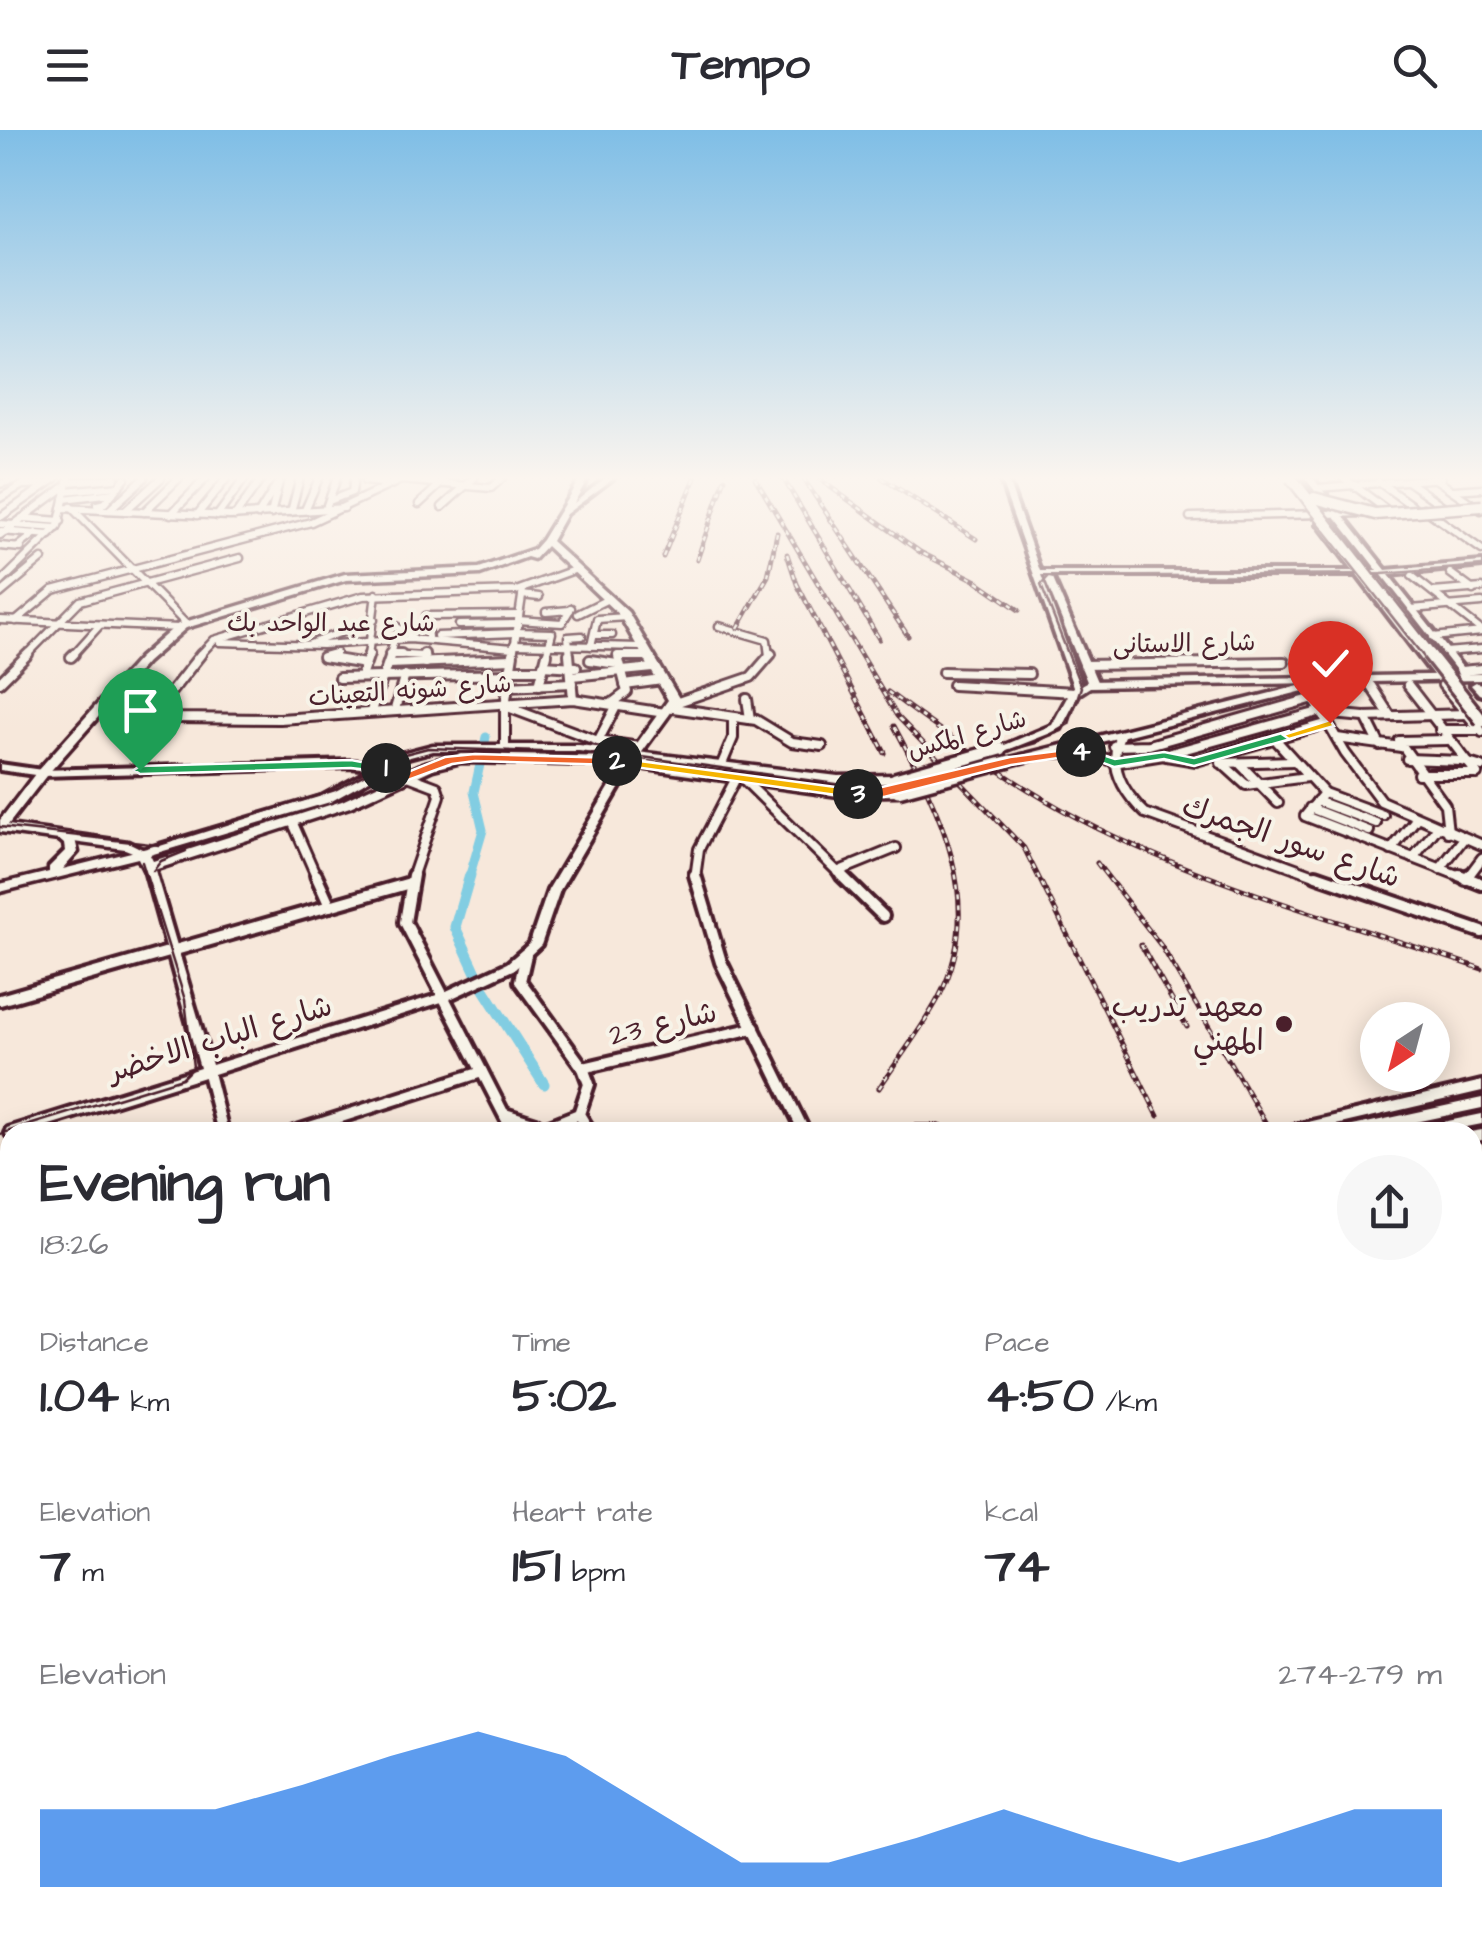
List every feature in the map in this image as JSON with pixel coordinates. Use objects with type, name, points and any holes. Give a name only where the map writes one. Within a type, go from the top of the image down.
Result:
[{"type":"main road","points":[[120,690],[159,643],[182,626],[345,577],[474,572],[502,562]]},
{"type":"main road","points":[[149,867],[142,852],[128,846],[0,828],[42,773],[173,638],[200,624],[354,580],[488,574],[519,562]]},
{"type":"main road","points":[[569,562],[626,617],[662,680],[671,708],[635,754]]},
{"type":"main road","points":[[1356,562],[1481,727]]},
{"type":"main road","points":[[1369,562],[1482,708]]},
{"type":"main road","points":[[1241,680],[1242,690],[1257,697]]},
{"type":"main road","points":[[1195,681],[1221,693],[1223,702],[1219,707]]},
{"type":"main road","name":"شارع المكس","points":[[149,867],[292,821],[462,752],[505,747],[601,750],[897,785],[1057,728],[1076,691],[1093,684],[1475,681]]},
{"type":"main road","name":"شارع المكس","points":[[635,754],[740,778],[854,794],[1117,740],[1257,697],[1441,682]]},
{"type":"main road","name":"شارع المكس","points":[[0,888],[326,799],[414,752],[601,750]]},
{"type":"main road","points":[[42,877],[72,852],[70,842],[62,837]]},
{"type":"street","points":[[0,583],[23,562]]},
{"type":"street","points":[[0,594],[39,562]]},
{"type":"street","points":[[123,562],[182,626]]},
{"type":"street","points":[[16,621],[45,593],[157,562]]},
{"type":"street","points":[[0,682],[84,599],[224,562]]},
{"type":"street","points":[[953,685],[1076,691],[1032,562]]},
{"type":"street","points":[[1349,562],[1441,682],[1481,727]]},
{"type":"street","points":[[1372,562],[1475,681],[1482,669]]},
{"type":"street","points":[[1037,576],[1412,576],[1482,567]]},
{"type":"street","points":[[1383,576],[1482,567]]},
{"type":"street","points":[[522,593],[574,570]]},
{"type":"street","points":[[1450,573],[1482,600]]},
{"type":"street","points":[[1037,576],[1359,576]]},
{"type":"street","points":[[1412,576],[1482,632]]},
{"type":"street","points":[[1049,579],[1093,684]]},
{"type":"street","points":[[1432,592],[1482,588]]},
{"type":"street","points":[[457,636],[468,593]]},
{"type":"street","points":[[505,747],[507,686],[522,593]]},
{"type":"street","points":[[210,642],[376,594],[522,593],[540,597]]},
{"type":"street","points":[[362,677],[374,630],[376,594]]},
{"type":"street","points":[[578,614],[608,599]]},
{"type":"street","points":[[1412,608],[1482,600]]},
{"type":"street","points":[[459,626],[562,623],[570,609],[546,612]]},
{"type":"street","points":[[428,637],[425,617],[462,615],[551,632],[539,685]]},
{"type":"street","points":[[339,678],[542,667],[572,675],[588,664],[597,619],[626,617]]},
{"type":"street","points":[[549,644],[594,642],[613,634],[610,618]]},
{"type":"street","points":[[1466,619],[1482,618]]},
{"type":"street","points":[[0,620],[182,626]]},
{"type":"street","points":[[390,622],[416,639],[517,625]]},
{"type":"street","points":[[71,657],[100,625]]},
{"type":"street","points":[[344,635],[400,626]]},
{"type":"street","points":[[671,708],[754,675],[772,652],[767,640],[719,626]]},
{"type":"street","points":[[310,645],[374,630]]},
{"type":"street","name":"شارع عبد الواحد بك","points":[[210,642],[310,645],[374,630],[394,639],[462,646],[549,644]]},
{"type":"street","points":[[1433,636],[1482,632]]},
{"type":"street","points":[[573,699],[568,636],[582,636]]},
{"type":"street","points":[[371,711],[386,676],[394,639]]},
{"type":"street","name":"شارع شونه التعينات","points":[[210,642],[156,708],[158,714],[263,720],[573,699],[750,720]]},
{"type":"street","points":[[594,642],[644,652]]},
{"type":"street","points":[[488,660],[489,646]]},
{"type":"street","points":[[1446,652],[1482,648]]},
{"type":"street","points":[[601,750],[614,704],[626,694],[618,668],[621,655],[644,652]]},
{"type":"street","points":[[336,653],[323,657],[366,664]]},
{"type":"street","points":[[390,654],[424,653],[425,662]]},
{"type":"street","points":[[388,664],[488,660],[510,668]]},
{"type":"street","name":"شارع الاستانى","points":[[1084,665],[1284,662]]},
{"type":"street","points":[[588,664],[654,668]]},
{"type":"street","points":[[588,664],[601,673]]},
{"type":"street","points":[[507,686],[539,685],[618,668]]},
{"type":"street","points":[[943,672],[1027,670],[1037,690]]},
{"type":"street","points":[[971,672],[972,686]]},
{"type":"street","points":[[394,710],[405,675]]},
{"type":"street","points":[[625,685],[662,680]]},
{"type":"street","points":[[1371,686],[1390,714]]},
{"type":"street","points":[[1408,686],[1462,761],[1480,772]]},
{"type":"street","points":[[377,692],[400,692]]},
{"type":"street","points":[[1113,762],[1117,740],[1149,744],[1310,693],[1374,794],[1376,823],[1391,850],[1482,884]]},
{"type":"street","points":[[747,699],[750,720],[762,722],[792,742],[822,746]]},
{"type":"street","points":[[505,706],[601,750],[635,754],[554,890],[539,936],[526,956],[520,981],[583,1068],[589,1084],[579,1114],[561,1122]]},
{"type":"street","points":[[1205,711],[1241,735],[1260,759]]},
{"type":"street","points":[[1046,754],[1083,752],[1113,762],[1164,756],[1322,712],[1366,717],[1467,714]]},
{"type":"street","points":[[1366,717],[1380,745]]},
{"type":"street","points":[[722,764],[733,738],[733,718]]},
{"type":"street","points":[[1149,744],[1164,756],[1192,762],[1330,723]]},
{"type":"street","points":[[1440,730],[1481,727]]},
{"type":"street","points":[[1337,738],[1401,747]]},
{"type":"street","points":[[1441,792],[1418,774],[1400,739],[1447,740]]},
{"type":"street","points":[[1274,740],[1307,777],[1317,801],[1376,823]]},
{"type":"street","points":[[1212,757],[1244,785],[1307,777]]},
{"type":"street","points":[[1224,765],[1260,759],[1294,761]]},
{"type":"street","points":[[1407,759],[1462,761]]},
{"type":"street","name":"شارع سور الجمرك","points":[[1113,762],[1132,801],[1155,820],[1482,932]]},
{"type":"street","points":[[1239,763],[1278,803]]},
{"type":"street","points":[[0,767],[42,773],[384,767],[436,787],[440,796],[410,883],[404,913],[407,930],[510,1122]]},
{"type":"street","points":[[1418,774],[1480,772]]},
{"type":"street","points":[[1435,774],[1448,806],[1448,832]]},
{"type":"street","points":[[800,1122],[707,922],[694,870],[740,778],[884,916]]},
{"type":"street","points":[[1317,801],[1304,816],[1376,823],[1416,820],[1482,845]]},
{"type":"street","points":[[1391,850],[1416,820]]},
{"type":"street","points":[[292,821],[330,906]]},
{"type":"street","points":[[1413,858],[1437,828]]},
{"type":"street","points":[[1440,869],[1464,838]]},
{"type":"street","points":[[837,872],[896,848]]},
{"type":"street","points":[[1466,879],[1482,858]]},
{"type":"street","points":[[149,867],[220,1122]]},
{"type":"street","points":[[0,1000],[410,883]]},
{"type":"street","name":"شارع الباب الاخضر","points":[[47,1122],[444,997],[489,978],[526,956]]},
{"type":"street","name":"شارع 23","points":[[583,1068],[754,1028]]},
{"type":"street","points":[[325,1122],[482,1072]]},
{"type":"street","points":[[1329,1122],[1482,1086]]},
{"type":"street","points":[[1394,1122],[1482,1103]]},
{"type":"street","points":[[506,1114],[524,1122]]},
{"type":"street","points":[[579,1114],[584,1122]]},
{"type":"waterway","points":[[469,878],[483,830],[474,792],[486,737]]},
{"type":"waterway","points":[[470,875],[455,927],[483,988],[544,1084]]},
{"type":"tram line","points":[[0,827],[159,845],[335,790],[401,755],[428,748],[628,755],[872,789],[1036,743],[1069,724],[1081,687],[1041,585],[1048,577],[1382,574],[1482,566]]},
{"type":"tram line","points":[[153,871],[161,861],[186,851]]},
{"type":"tram line","points":[[39,1122],[182,1078],[193,1067],[185,1000],[142,862]]},
{"type":"railway","points":[[738,628],[768,576],[771,562]]},
{"type":"railway","points":[[790,562],[797,584],[885,753]]},
{"type":"railway","points":[[805,562],[897,716],[1024,848],[1158,1116]]},
{"type":"railway","points":[[833,562],[879,639]]},
{"type":"railway","points":[[859,562],[908,636]]},
{"type":"railway","points":[[940,562],[977,581],[1019,610]]},
{"type":"railway","points":[[888,692],[1022,786],[1152,854],[1245,890],[1482,969]]},
{"type":"railway","points":[[879,1088],[939,997],[953,962],[959,927],[952,858],[927,791],[894,726]]},
{"type":"railway","points":[[1097,863],[1162,947],[1265,1122]]},
{"type":"railway","points":[[1141,945],[1187,1027]]},
{"type":"place","name":"معهد تدريب المهني","points":[[1284,1024]]},
{"type":"route","points":[[140,770],[351,764],[384,767],[408,776],[461,758],[552,758],[629,762],[868,794],[1062,752],[1094,754],[1114,763],[1164,756],[1196,762],[1330,723]]}]
